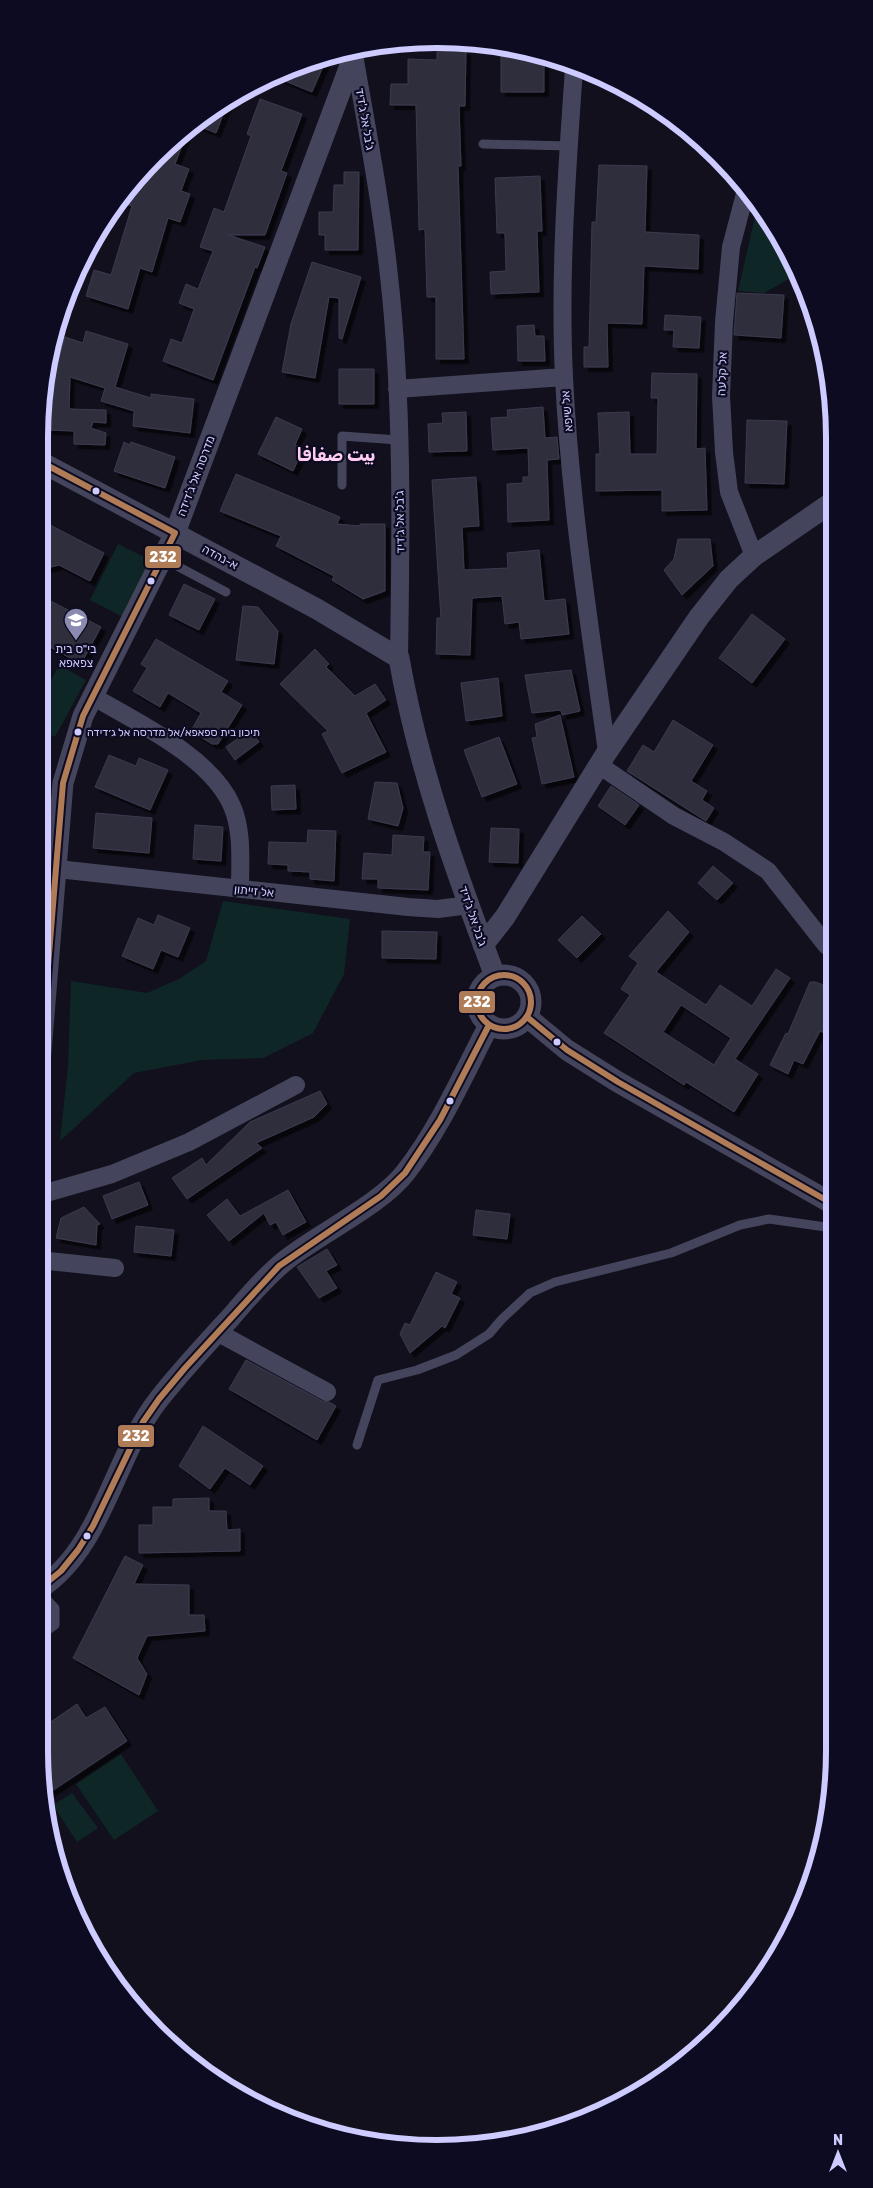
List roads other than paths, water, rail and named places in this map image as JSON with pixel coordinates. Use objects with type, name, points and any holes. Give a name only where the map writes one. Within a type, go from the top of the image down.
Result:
[{"type":"street","name":"ג'בל אל ג'דיד","points":[[355,56],[369,135],[389,277],[397,389],[400,559],[399,658],[408,712],[426,781],[494,976]]},
{"type":"street","name":"מדרסה אל ג'דידה","points":[[48,868],[64,783],[83,716],[175,533],[352,57]]},
{"type":"street","name":"אל שיפא","points":[[575,73],[562,291],[564,377],[578,542],[604,758]]},
{"type":"street","name":"אל קלעה","points":[[744,198],[731,246],[724,322],[721,396],[724,452],[729,492],[754,556]]},
{"type":"street","points":[[397,389],[564,377]]},
{"type":"street","name":"א-נהדה","points":[[48,466],[317,609],[399,658]]},
{"type":"street","points":[[483,945],[506,917],[604,758],[699,617],[729,579],[754,556],[826,506]]},
{"type":"street","points":[[92,696],[158,734],[188,755],[222,788],[232,806],[237,827],[240,846],[240,889]]},
{"type":"street","points":[[604,758],[674,816],[724,842],[768,871],[826,945]]},
{"type":"street","name":"אל זייתון","points":[[48,868],[408,908],[438,910],[469,905]]},
{"type":"street","points":[[494,976],[511,976],[525,985],[531,1000],[527,1017],[514,1028],[497,1028],[489,1025],[478,1012],[477,995],[481,987],[494,976]]},
{"type":"street","points":[[527,1017],[567,1050],[618,1082],[826,1200]]},
{"type":"street","points":[[48,1583],[68,1565],[78,1551],[142,1425],[157,1401],[217,1332],[284,1262],[308,1243],[361,1209],[404,1174],[440,1119],[489,1025]]},
{"type":"street","points":[[48,1192],[112,1174],[181,1146],[296,1086]]},
{"type":"street","points":[[48,1261],[115,1268]]},
{"type":"street","points":[[217,1332],[328,1392]]},
{"type":"lane","points":[[483,144],[569,146]]},
{"type":"lane","points":[[342,485],[342,436],[398,440]]},
{"type":"lane","points":[[162,558],[226,592]]},
{"type":"lane","points":[[357,1445],[378,1380],[417,1370],[456,1355],[489,1334],[530,1293],[538,1289],[555,1282],[671,1253],[740,1225],[769,1219],[826,1227]]},
{"type":"lane","points":[[48,1601],[54,1608],[54,1625],[48,1629]]},
{"type":"place","name":"בי\"ס בית צפאפא","points":[[76,641]]},
{"type":"place","name":"תיכון בית ספאפא/אל מדרסה אל ג׳דידה","points":[[78,732]]},
{"type":"district","name":"بيت صفافا","points":[[336,455]]}]
